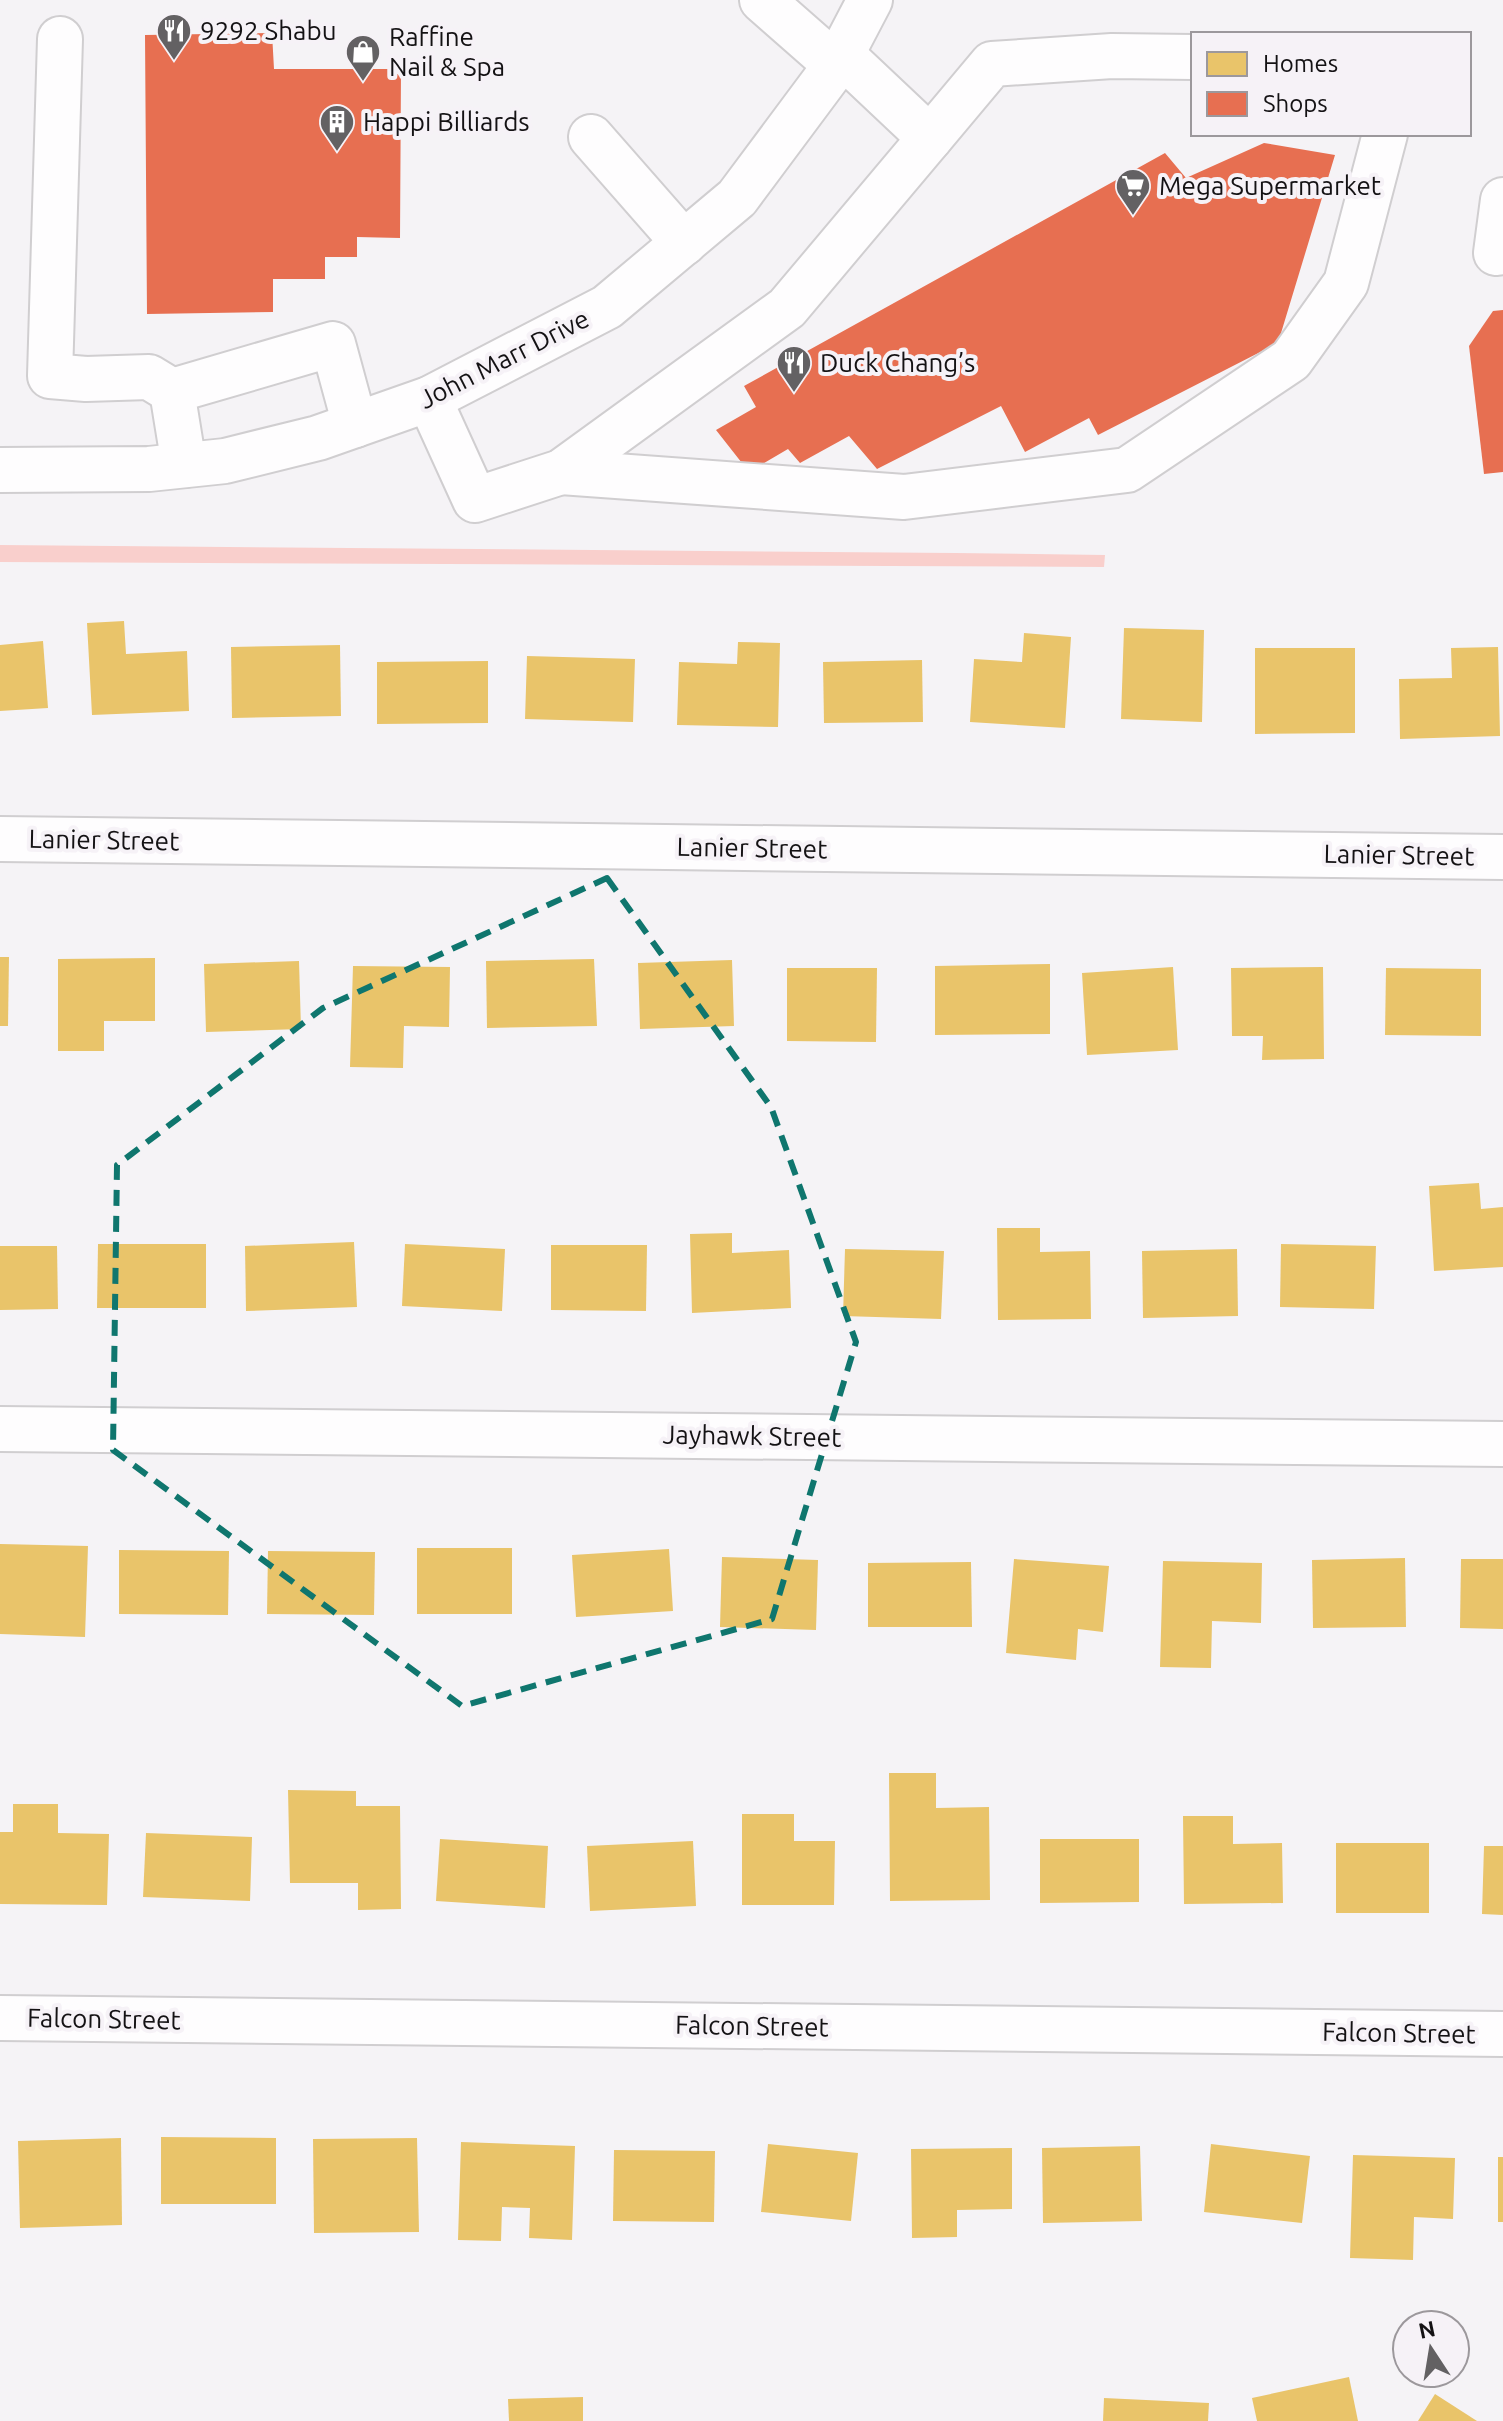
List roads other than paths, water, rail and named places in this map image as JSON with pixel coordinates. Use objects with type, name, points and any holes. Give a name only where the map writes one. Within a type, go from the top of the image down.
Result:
[{"type":"street","points":[[762,0],[839,60],[930,138]]},
{"type":"street","name":"John Marr Drive","points":[[0,470],[149,469],[225,461],[318,438],[429,399],[607,307],[737,198],[839,60],[870,0]]},
{"type":"street","points":[[60,39],[50,376],[86,379],[149,377],[172,391],[333,344],[355,425]]},
{"type":"street","points":[[429,399],[475,500],[561,472],[787,308],[992,64],[1112,56],[1191,57]]},
{"type":"street","points":[[561,472],[904,497],[1127,470],[1291,360],[1346,283],[1384,136]]},
{"type":"street","points":[[591,137],[684,243]]},
{"type":"street","points":[[1503,200],[1496,253],[1503,252]]},
{"type":"street","points":[[172,391],[184,465]]},
{"type":"street","name":"Lanier Street","points":[[0,839],[1503,857]]},
{"type":"street","name":"Jayhawk Street","points":[[0,1429],[1503,1444]]},
{"type":"street","name":"Falcon Street","points":[[0,2018],[1503,2034]]},
{"type":"place","name":"9292 Shabu","points":[[174,62]]},
{"type":"place","name":"Raffine Nail & Spa","points":[[363,83]]},
{"type":"place","name":"Happi Billiards","points":[[337,153]]},
{"type":"place","name":"Mega Supermarket","points":[[1133,217]]},
{"type":"place","name":"Duck Chang’s","points":[[794,394]]}]
